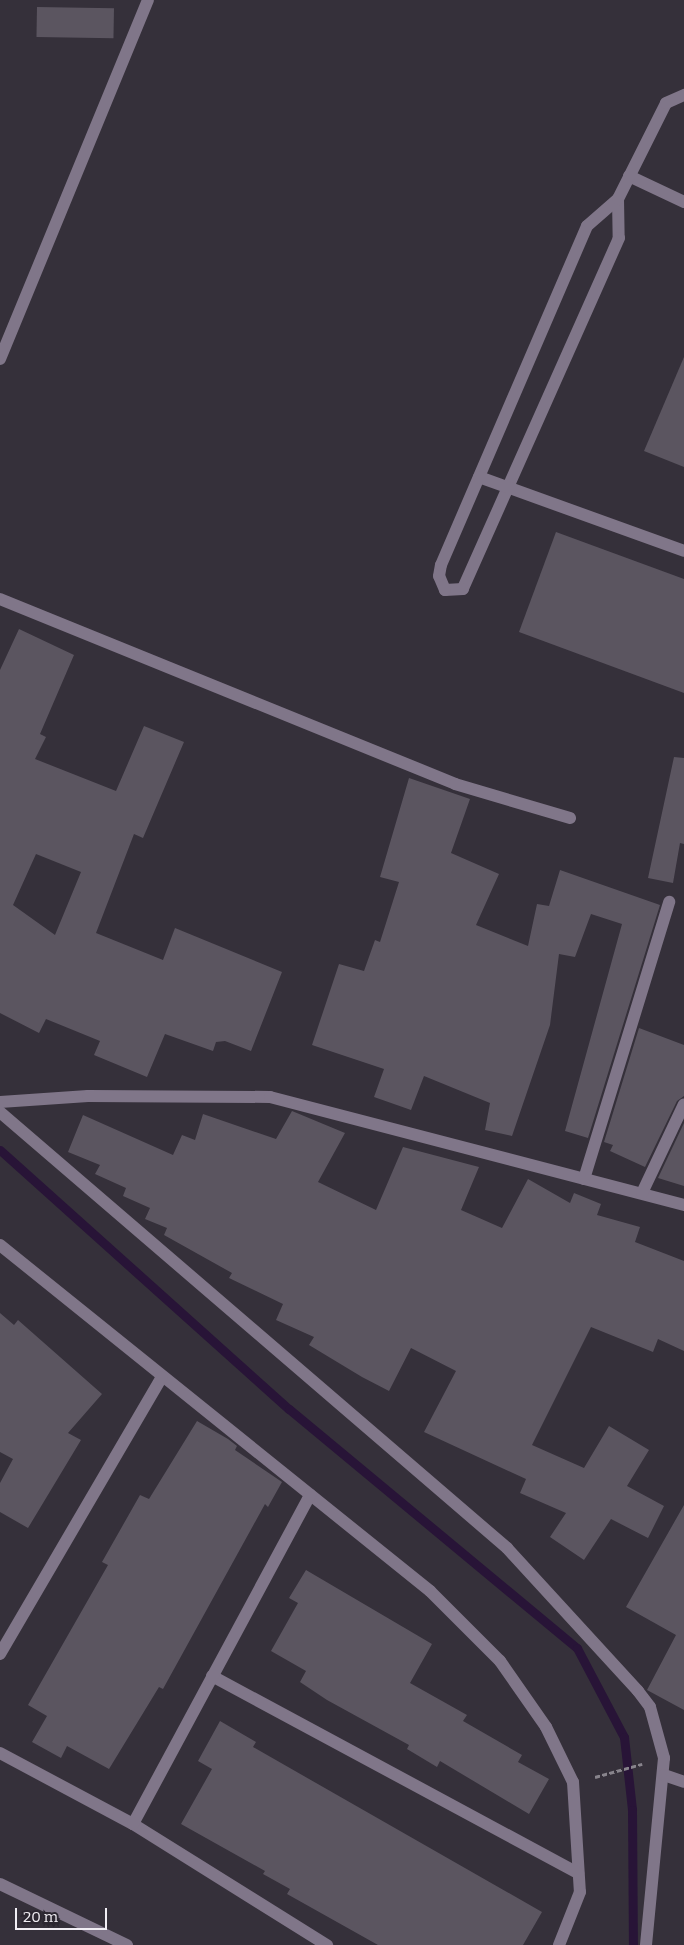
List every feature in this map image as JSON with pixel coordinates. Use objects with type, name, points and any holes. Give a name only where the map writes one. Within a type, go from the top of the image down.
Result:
[{"type":"street","points":[[0,359],[148,0]]},
{"type":"street","points":[[618,198],[618,238],[463,589],[445,590],[439,576],[442,565],[587,226],[618,198],[666,103],[684,95]]},
{"type":"street","points":[[629,176],[684,202]]},
{"type":"street","points":[[479,477],[684,550]]},
{"type":"street","points":[[0,599],[455,784],[570,818]]},
{"type":"street","points":[[584,1179],[669,902]]},
{"type":"street","points":[[0,1102],[88,1096],[270,1097],[684,1205]]},
{"type":"street","points":[[642,1193],[684,1104]]},
{"type":"street","points":[[0,1112],[507,1548],[650,1707],[664,1758],[664,1776],[646,1945]]},
{"type":"street","points":[[0,1245],[161,1378],[430,1591],[500,1660],[546,1727],[573,1782],[578,1873],[577,1909],[559,1945]]},
{"type":"street","points":[[0,1654],[161,1378]]},
{"type":"street","points":[[133,1824],[310,1496]]},
{"type":"street","points":[[212,1676],[578,1873]]},
{"type":"street","points":[[0,1753],[133,1824],[327,1945]]},
{"type":"street","points":[[664,1776],[684,1782]]},
{"type":"street","points":[[0,1884],[127,1945]]},
{"type":"path","points":[[589,1778],[643,1763]]},
{"type":"building","points":[[37,7],[114,8],[113,38],[36,37]]},
{"type":"building","points":[[684,357],[684,467],[644,451]]},
{"type":"building","points":[[556,532],[684,579],[684,693],[519,632]]},
{"type":"building","points":[[19,629],[74,655],[40,734],[46,737],[35,759],[116,791],[144,726],[184,742],[143,838],[134,834],[96,933],[163,960],[175,928],[282,972],[251,1051],[225,1041],[216,1042],[213,1051],[165,1034],[147,1077],[94,1055],[100,1041],[46,1019],[39,1033],[0,1013],[0,670]],"holes":[[[36,854],[81,872],[55,935],[13,905]]]},
{"type":"building","points":[[674,757],[684,758],[684,844],[680,843],[673,883],[648,878]]},
{"type":"building","points":[[409,778],[470,799],[451,853],[499,874],[476,925],[528,946],[537,904],[549,906],[560,870],[660,905],[588,1138],[565,1131],[622,924],[591,914],[575,957],[559,954],[550,1025],[512,1136],[485,1130],[490,1103],[424,1076],[411,1110],[374,1097],[384,1069],[312,1045],[339,964],[364,971],[375,940],[380,942],[399,882],[380,877]]},
{"type":"building","points":[[639,1028],[684,1045],[684,1096],[677,1101],[645,1167],[610,1151],[613,1145],[604,1142]]},
{"type":"building","points":[[292,1111],[345,1133],[318,1182],[376,1210],[403,1147],[479,1167],[461,1210],[502,1228],[528,1179],[570,1203],[574,1193],[601,1204],[597,1215],[640,1227],[635,1242],[684,1261],[684,1351],[658,1339],[653,1352],[591,1327],[532,1445],[584,1468],[609,1426],[649,1450],[627,1486],[664,1506],[648,1538],[611,1519],[584,1560],[550,1537],[566,1513],[520,1493],[526,1479],[424,1432],[456,1371],[411,1348],[389,1391],[362,1377],[309,1345],[314,1337],[276,1320],[283,1304],[229,1278],[232,1273],[164,1235],[167,1228],[145,1219],[150,1208],[123,1196],[126,1188],[95,1174],[100,1165],[68,1152],[83,1115],[173,1155],[182,1135],[195,1140],[203,1114],[276,1139]]},
{"type":"building","points":[[684,1123],[684,1186],[658,1178]]},
{"type":"building","points":[[0,1313],[14,1325],[18,1320],[102,1394],[68,1433],[81,1440],[28,1528],[0,1512],[0,1483],[13,1459],[0,1452]]},
{"type":"building","points":[[197,1421],[228,1439],[237,1446],[235,1450],[282,1482],[268,1507],[265,1504],[163,1689],[159,1687],[109,1769],[67,1746],[61,1758],[32,1742],[47,1716],[28,1705],[108,1565],[102,1562],[140,1495],[149,1499]]},
{"type":"building","points":[[684,1505],[684,1710],[647,1690],[676,1635],[626,1607]]},
{"type":"building","points":[[306,1570],[432,1644],[410,1683],[467,1715],[463,1721],[522,1755],[518,1762],[549,1779],[529,1814],[440,1761],[437,1767],[407,1749],[409,1745],[327,1700],[300,1682],[306,1671],[271,1651],[298,1603],[289,1598]]},
{"type":"building","points":[[220,1721],[256,1742],[253,1747],[542,1912],[523,1945],[378,1945],[287,1894],[290,1889],[263,1874],[265,1871],[181,1824],[212,1769],[198,1761]]},
{"type":"waterway","points":[[0,1150],[289,1409],[577,1648],[624,1737],[632,1810],[633,1945]]}]
